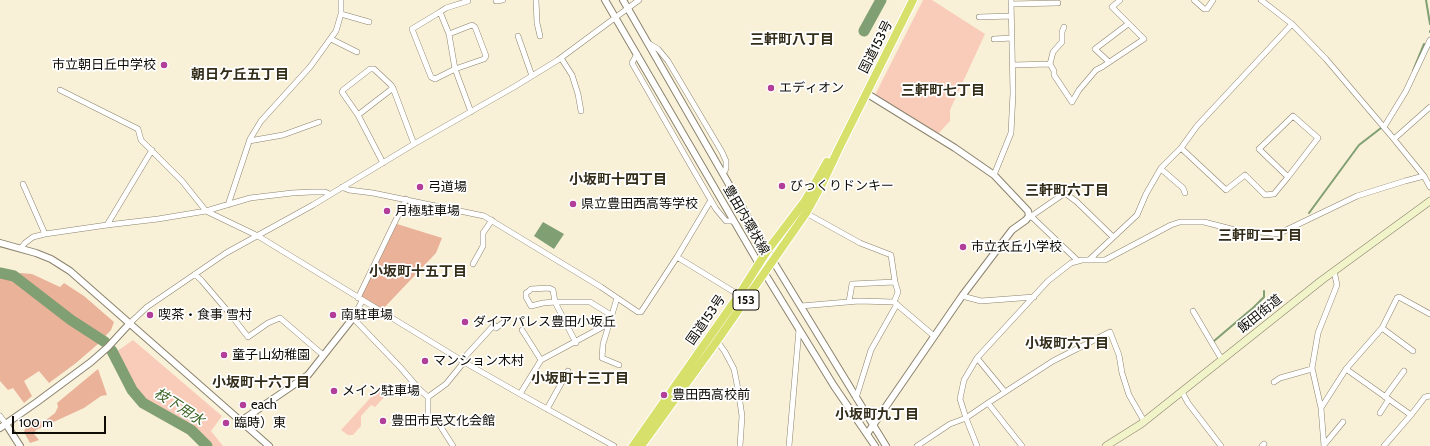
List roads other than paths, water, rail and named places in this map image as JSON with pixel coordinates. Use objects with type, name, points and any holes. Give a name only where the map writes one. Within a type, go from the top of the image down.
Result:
[{"type":"highway","name":"国道153号","points":[[641,446],[717,341],[806,213],[822,184],[913,0]]},
{"type":"highway","name":"国道153号","points":[[633,446],[739,295],[767,251],[805,200],[830,157],[839,148]]},
{"type":"main road","name":"飯田街道","points":[[1106,446],[1144,421],[1334,271],[1430,201]]},
{"type":"street","points":[[228,205],[249,142],[261,121],[310,67],[331,39],[336,31],[341,14],[341,0]]},
{"type":"street","points":[[496,1],[503,0]]},
{"type":"street","points":[[536,0],[537,23],[540,36]]},
{"type":"street","name":"豊田内環状線","points":[[605,0],[759,264],[834,386],[875,446]]},
{"type":"street","name":"豊田内環状線","points":[[623,0],[767,251],[856,398],[874,424],[886,446]]},
{"type":"street","points":[[0,428],[91,362],[108,347],[147,307],[226,253],[258,236],[532,76],[561,58],[639,0]]},
{"type":"street","points":[[1064,28],[1062,32],[1062,42],[1053,52],[1050,64],[1054,74],[1072,102],[1079,90],[1096,70],[1144,39],[1112,7],[1120,0]]},
{"type":"street","points":[[1194,0],[1204,9],[1207,9],[1214,0]]},
{"type":"street","points":[[1261,0],[1292,24],[1326,59],[1394,139],[1424,176],[1430,187]]},
{"type":"street","points":[[449,34],[472,25],[475,27],[486,56],[484,59],[455,69],[433,79],[412,29],[454,2],[468,1]]},
{"type":"street","points":[[994,175],[1011,134],[1013,64],[1011,2],[1058,3]]},
{"type":"street","points":[[440,12],[449,34],[455,69],[471,112]]},
{"type":"street","points":[[341,14],[369,22]]},
{"type":"street","points":[[979,17],[1011,16]]},
{"type":"street","points":[[1109,62],[1095,49],[1128,24]]},
{"type":"street","points":[[1089,260],[1137,215],[1146,194],[1161,169],[1181,148],[1197,126],[1292,24]]},
{"type":"street","points":[[518,36],[532,76]]},
{"type":"street","points":[[994,39],[1012,38]]},
{"type":"street","points":[[331,39],[357,52]]},
{"type":"street","points":[[1384,127],[1406,91],[1430,40]]},
{"type":"street","points":[[648,43],[658,49],[668,61],[724,156],[726,168],[725,171],[722,172]]},
{"type":"street","points":[[637,54],[632,63],[647,90],[716,209],[726,221],[734,222]]},
{"type":"street","points":[[561,58],[572,75],[578,94],[581,111]]},
{"type":"street","points":[[1013,64],[1050,64]]},
{"type":"street","points":[[383,163],[358,115],[342,92],[344,88],[372,69],[393,88],[414,144]]},
{"type":"street","points":[[358,115],[393,88]]},
{"type":"street","points":[[60,90],[138,129],[141,140],[182,181],[206,211],[258,236],[463,361],[614,446]]},
{"type":"street","points":[[866,93],[955,148],[994,175],[1028,211],[1029,216],[1033,218],[1077,260]]},
{"type":"street","points":[[1394,139],[1430,107]]},
{"type":"street","points":[[1181,148],[1226,190],[1245,175],[1265,195],[1274,194],[1288,177],[1318,138],[1293,116],[1260,149],[1288,177]]},
{"type":"street","points":[[249,142],[283,135],[319,122]]},
{"type":"street","points":[[107,225],[152,150]]},
{"type":"street","points":[[1161,169],[1183,188],[1185,193]]},
{"type":"street","points":[[978,446],[960,399],[964,380],[977,358],[1057,274],[1071,263],[1077,260],[1106,260],[1171,225],[1180,222],[1204,222],[1243,232],[1278,234],[1357,196],[1424,176]]},
{"type":"street","points":[[23,184],[45,234]]},
{"type":"street","points":[[342,187],[349,190],[373,192],[484,216],[638,312],[641,312],[677,257],[711,200]]},
{"type":"street","points":[[21,248],[33,237],[45,234],[206,211],[250,198],[292,192],[324,192],[329,194]]},
{"type":"street","points":[[867,434],[962,296],[1012,230],[1029,216],[1033,215],[1065,193],[1113,238]]},
{"type":"street","points":[[241,421],[308,375],[322,355],[353,318],[360,299],[406,199]]},
{"type":"street","points":[[806,213],[860,243],[891,255],[898,292],[895,303],[871,350],[856,398]]},
{"type":"street","points":[[473,264],[483,246],[483,233],[492,220]]},
{"type":"street","points":[[0,243],[21,248],[51,259],[70,271],[270,446]]},
{"type":"street","points":[[677,257],[739,295]]},
{"type":"street","points":[[1324,445],[1321,408],[1312,369],[1318,334],[1337,285],[1334,271]]},
{"type":"street","points":[[195,274],[232,315],[248,337],[280,318],[322,355]]},
{"type":"street","points":[[849,302],[852,284],[896,282]]},
{"type":"street","points":[[576,343],[555,302],[553,290],[549,288],[531,289],[526,293],[531,306],[543,302],[555,302],[590,302],[612,315]]},
{"type":"street","points":[[962,296],[982,301],[1034,298]]},
{"type":"street","points":[[1321,408],[1346,369],[1382,328],[1397,298],[1399,297],[1430,314]]},
{"type":"street","points":[[617,298],[608,324],[603,344],[602,358],[619,365]]},
{"type":"street","points":[[801,306],[859,300],[895,303],[914,321],[934,336]]},
{"type":"street","points":[[1193,311],[1222,360]]},
{"type":"street","points":[[353,318],[428,397],[428,415],[439,424],[453,446]]},
{"type":"street","points":[[428,397],[446,384],[463,361],[494,325],[496,328],[504,322]]},
{"type":"street","points":[[520,394],[541,360],[576,343],[608,324]]},
{"type":"street","points":[[1382,328],[1413,351]]},
{"type":"street","points":[[522,330],[541,360]]},
{"type":"street","points":[[789,446],[799,330]]},
{"type":"street","points":[[917,446],[950,424],[966,418],[1053,361],[1110,332],[1129,395],[1144,421]]},
{"type":"street","points":[[717,341],[734,369],[742,416],[740,446]]},
{"type":"street","points":[[977,358],[1005,392]]},
{"type":"street","points":[[1274,382],[1280,378],[1312,369]]},
{"type":"street","points":[[1346,369],[1411,415]]},
{"type":"street","points":[[547,409],[568,371]]},
{"type":"street","points":[[1380,413],[1387,398],[1404,371]]},
{"type":"street","points":[[1182,392],[1188,403],[1221,446]]},
{"type":"street","points":[[1384,446],[1426,397],[1430,396]]},
{"type":"street","points":[[988,404],[1022,446]]},
{"type":"street","points":[[0,416],[20,446]]},
{"type":"street","points":[[1324,445],[1343,422]]},
{"type":"waterway","points":[[864,31],[881,0]]},
{"type":"waterway","points":[[1426,0],[1430,24]]},
{"type":"waterway","points":[[1413,71],[1424,44]]},
{"type":"waterway","points":[[1309,213],[1359,145],[1381,128]]},
{"type":"waterway","name":"枝下用水","points":[[0,273],[14,276],[71,320],[105,342]]},
{"type":"waterway","points":[[1214,341],[1254,307],[1264,297],[1264,291]]},
{"type":"waterway","name":"枝下用水","points":[[112,351],[132,390],[143,403],[191,430],[207,446]]},
{"type":"place","name":"市立朝日丘中学校","points":[[164,65]]},
{"type":"place","name":"エディオン","points":[[771,88]]},
{"type":"place","name":"びっくりドンキー","points":[[782,186]]},
{"type":"place","name":"弓道場","points":[[420,187]]},
{"type":"place","name":"県立豊田西高等学校","points":[[573,204]]},
{"type":"place","name":"月極駐車場","points":[[387,211]]},
{"type":"place","name":"市立衣丘小学校","points":[[963,247]]},
{"type":"place","name":"喫茶・食事 雪村","points":[[150,315]]},
{"type":"place","name":"南駐車場","points":[[333,315]]},
{"type":"place","name":"ダイアパレス豊田小坂丘","points":[[465,322]]},
{"type":"place","name":"童子山幼稚園","points":[[224,355]]},
{"type":"place","name":"マンション木村","points":[[425,361]]},
{"type":"place","name":"メイン駐車場","points":[[334,391]]},
{"type":"place","name":"豊田西高校前","points":[[664,395]]},
{"type":"place","name":"each","points":[[243,405]]},
{"type":"place","name":"豊田市民文化会館","points":[[383,421]]},
{"type":"place","name":"臨時）東","points":[[226,423]]},
{"type":"district","name":"三軒町八丁目","points":[[792,40]]},
{"type":"district","name":"朝日ケ丘五丁目","points":[[240,75]]},
{"type":"district","name":"三軒町七丁目","points":[[943,91]]},
{"type":"district","name":"小坂町十四丁目","points":[[618,180]]},
{"type":"district","name":"三軒町六丁目","points":[[1067,191]]},
{"type":"district","name":"三軒町二丁目","points":[[1260,236]]},
{"type":"district","name":"小坂町十五丁目","points":[[418,272]]},
{"type":"district","name":"小坂町六丁目","points":[[1067,344]]},
{"type":"district","name":"小坂町十三丁目","points":[[580,379]]},
{"type":"district","name":"小坂町十六丁目","points":[[261,383]]},
{"type":"district","name":"小坂町九丁目","points":[[877,415]]}]
